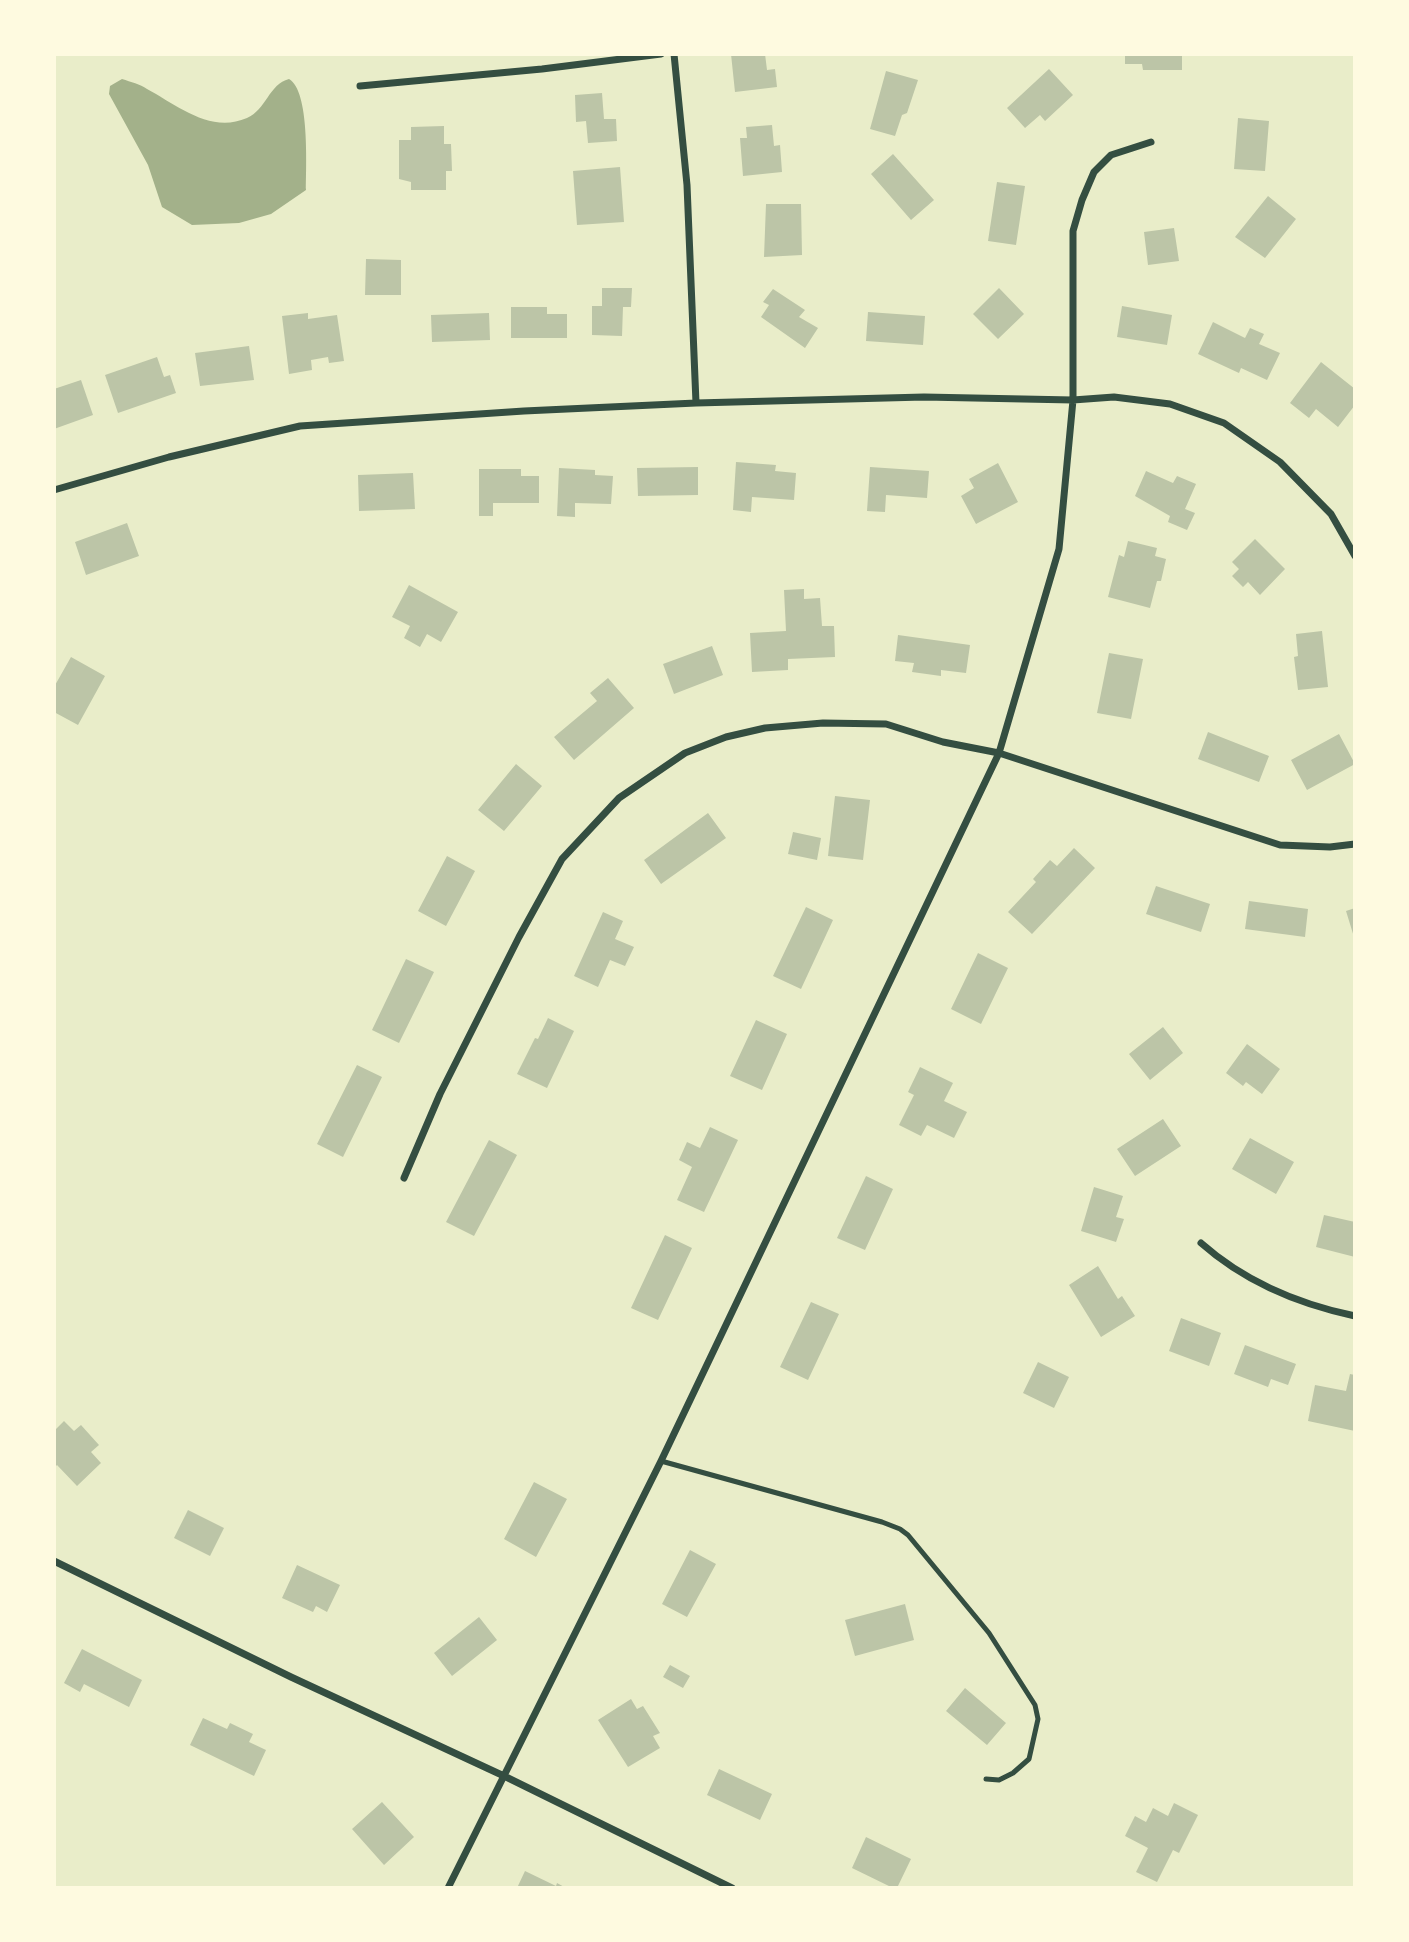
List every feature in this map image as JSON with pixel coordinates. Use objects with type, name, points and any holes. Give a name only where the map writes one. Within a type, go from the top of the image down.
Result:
[{"type":"street","points":[[360,86],[542,69],[661,54]]},
{"type":"street","points":[[674,54],[687,185],[696,403]]},
{"type":"street","points":[[448,1888],[661,1461],[999,753],[1059,549],[1073,400],[1073,231],[1094,172],[1111,155],[1151,142]]},
{"type":"street","points":[[54,490],[169,457],[300,426],[696,403],[924,397],[1073,400],[1114,397],[1170,404],[1224,424],[1280,462],[1331,514],[1355,556]]},
{"type":"street","points":[[404,1178],[440,1094],[519,937],[562,859],[619,798],[685,753],[726,737],[765,728],[823,723],[887,724],[943,741],[999,753],[1280,845],[1330,847],[1355,844]]},
{"type":"street","points":[[1201,1243],[1223,1262],[1262,1286],[1355,1316]]},
{"type":"street","points":[[54,1561],[732,1888]]},
{"type":"lane","points":[[661,1461],[882,1522],[908,1535],[989,1633],[1035,1705],[1038,1719],[1029,1759],[1013,1773],[999,1780],[986,1779]]},
{"type":"shaded area","points":[[122,79],[141,86],[194,116],[233,122],[253,114],[277,86],[289,79],[296,86],[304,113],[306,190],[271,214],[239,223],[192,225],[162,207],[148,165],[109,94],[110,86]]},
{"type":"building","points":[[731,54],[765,54],[767,70],[775,69],[777,87],[735,92]]},
{"type":"building","points":[[1125,54],[1182,54],[1182,70],[1143,70],[1142,64],[1125,64]]},
{"type":"building","points":[[1049,69],[1073,95],[1045,121],[1040,115],[1025,128],[1007,108]]},
{"type":"building","points":[[886,71],[918,80],[907,113],[902,115],[895,136],[870,129]]},
{"type":"building","points":[[602,93],[604,119],[616,119],[617,141],[588,143],[586,121],[576,122],[575,95]]},
{"type":"building","points":[[1238,118],[1269,121],[1265,171],[1234,169]]},
{"type":"building","points":[[772,125],[774,146],[780,145],[782,172],[743,176],[740,138],[747,138],[746,127]]},
{"type":"building","points":[[444,126],[444,144],[451,144],[452,171],[446,171],[446,190],[411,190],[411,182],[399,179],[399,140],[411,140],[411,127]]},
{"type":"building","points":[[893,154],[934,200],[911,220],[871,174]]},
{"type":"building","points":[[620,167],[624,222],[577,225],[573,171]]},
{"type":"building","points":[[997,182],[1025,186],[1016,245],[988,241]]},
{"type":"building","points":[[1268,196],[1296,219],[1265,258],[1235,237]]},
{"type":"building","points":[[766,204],[801,204],[802,255],[764,257]]},
{"type":"building","points":[[1174,228],[1179,261],[1148,265],[1144,232]]},
{"type":"building","points":[[366,259],[401,260],[401,295],[365,295]]},
{"type":"building","points":[[602,288],[632,288],[631,307],[623,307],[622,336],[592,335],[592,306],[602,306]]},
{"type":"building","points":[[999,288],[1024,314],[998,339],[973,314]]},
{"type":"building","points":[[773,289],[805,310],[799,317],[818,328],[805,348],[761,317],[769,305],[763,302]]},
{"type":"building","points":[[1122,306],[1172,315],[1167,345],[1117,337]]},
{"type":"building","points":[[511,307],[547,307],[547,314],[567,314],[567,338],[511,338]]},
{"type":"building","points":[[868,312],[925,316],[923,345],[866,341]]},
{"type":"building","points":[[308,313],[308,319],[337,315],[344,361],[329,363],[328,357],[311,360],[312,370],[289,374],[282,316]]},
{"type":"building","points":[[489,313],[490,340],[432,342],[431,315]]},
{"type":"building","points":[[1213,322],[1245,338],[1250,328],[1264,334],[1259,344],[1280,353],[1267,380],[1241,368],[1239,373],[1198,354]]},
{"type":"building","points":[[249,346],[254,380],[200,386],[195,353]]},
{"type":"building","points":[[157,357],[164,377],[170,375],[176,393],[118,413],[105,375]]},
{"type":"building","points":[[1321,362],[1355,389],[1355,405],[1338,427],[1316,409],[1309,418],[1290,403]]},
{"type":"building","points":[[81,380],[93,415],[54,429],[54,389]]},
{"type":"building","points":[[736,462],[776,465],[775,471],[796,473],[794,500],[752,497],[751,512],[733,510]]},
{"type":"building","points":[[998,463],[1018,502],[976,524],[961,496],[974,488],[969,479]]},
{"type":"building","points":[[698,467],[698,495],[638,496],[637,468]]},
{"type":"building","points":[[870,467],[929,471],[927,498],[886,495],[885,512],[867,511]]},
{"type":"building","points":[[559,468],[595,470],[595,475],[613,476],[611,504],[575,503],[575,517],[557,516]]},
{"type":"building","points":[[479,469],[521,469],[521,476],[539,476],[539,503],[493,503],[493,516],[479,516]]},
{"type":"building","points":[[1146,471],[1173,483],[1177,476],[1196,484],[1185,509],[1195,513],[1187,530],[1168,522],[1170,516],[1135,496]]},
{"type":"building","points":[[413,473],[415,509],[359,511],[358,475]]},
{"type":"building","points":[[127,523],[139,556],[86,575],[75,542]]},
{"type":"building","points":[[1255,539],[1285,569],[1260,595],[1248,582],[1243,587],[1232,576],[1239,569],[1232,562]]},
{"type":"building","points":[[1128,541],[1157,548],[1155,556],[1166,559],[1150,608],[1108,597],[1119,555],[1124,557]]},
{"type":"building","points":[[409,585],[458,612],[441,642],[427,634],[420,647],[404,638],[410,626],[392,617]]},
{"type":"building","points":[[804,589],[804,599],[820,598],[822,626],[834,626],[835,657],[788,659],[788,670],[752,672],[750,633],[786,631],[784,590]]},
{"type":"building","points":[[1322,631],[1328,687],[1298,690],[1294,657],[1298,656],[1296,634]]},
{"type":"building","points":[[898,635],[970,645],[966,673],[941,670],[941,676],[912,672],[914,663],[895,661]]},
{"type":"building","points":[[712,646],[723,675],[674,694],[663,664]]},
{"type":"building","points":[[1109,653],[1143,659],[1131,719],[1097,713]]},
{"type":"building","points":[[71,657],[105,676],[78,725],[54,712],[54,687]]},
{"type":"building","points":[[608,678],[634,708],[574,760],[554,737],[597,701],[590,693]]},
{"type":"building","points":[[1208,732],[1269,756],[1259,782],[1198,759]]},
{"type":"building","points":[[1339,734],[1355,764],[1307,790],[1291,760]]},
{"type":"building","points":[[516,764],[542,786],[504,831],[478,810]]},
{"type":"building","points":[[835,796],[870,800],[863,860],[828,856]]},
{"type":"building","points":[[708,813],[726,838],[661,884],[644,860]]},
{"type":"building","points":[[793,832],[821,838],[817,860],[788,854]]},
{"type":"building","points":[[1074,848],[1095,868],[1032,934],[1008,912],[1036,882],[1033,879],[1050,860],[1057,866]]},
{"type":"building","points":[[447,856],[475,871],[446,926],[418,911]]},
{"type":"building","points":[[1156,886],[1210,904],[1201,932],[1146,914]]},
{"type":"building","points":[[1249,901],[1308,909],[1305,937],[1245,929]]},
{"type":"building","points":[[806,907],[833,920],[801,989],[773,976]]},
{"type":"building","points":[[1355,908],[1355,937],[1354,937],[1346,911]]},
{"type":"building","points":[[603,912],[623,921],[615,939],[634,947],[625,966],[610,960],[598,987],[574,976]]},
{"type":"building","points":[[978,953],[1008,968],[981,1024],[951,1009]]},
{"type":"building","points":[[406,959],[434,972],[399,1043],[372,1030]]},
{"type":"building","points":[[548,1018],[574,1031],[547,1088],[517,1074]]},
{"type":"building","points":[[756,1020],[787,1034],[762,1090],[730,1076]]},
{"type":"building","points":[[1163,1027],[1183,1053],[1150,1080],[1129,1054]]},
{"type":"building","points":[[1247,1044],[1280,1069],[1262,1094],[1246,1082],[1243,1086],[1226,1073]]},
{"type":"building","points":[[357,1065],[382,1077],[343,1157],[317,1144]]},
{"type":"building","points":[[920,1067],[953,1083],[944,1101],[967,1112],[954,1138],[927,1125],[921,1136],[899,1125],[914,1095],[908,1092]]},
{"type":"building","points":[[1163,1119],[1181,1146],[1135,1176],[1117,1149]]},
{"type":"building","points":[[710,1127],[738,1140],[704,1212],[677,1200],[692,1167],[679,1160],[687,1142],[700,1148]]},
{"type":"building","points":[[1250,1138],[1294,1162],[1276,1194],[1232,1169]]},
{"type":"building","points":[[489,1140],[517,1155],[474,1236],[446,1222]]},
{"type":"building","points":[[866,1176],[893,1189],[865,1250],[837,1238]]},
{"type":"building","points":[[1094,1187],[1123,1196],[1116,1217],[1124,1219],[1116,1242],[1081,1231]]},
{"type":"building","points":[[1324,1215],[1355,1222],[1355,1257],[1316,1247]]},
{"type":"building","points":[[665,1235],[692,1248],[658,1320],[631,1308]]},
{"type":"building","points":[[1098,1266],[1118,1299],[1122,1296],[1135,1316],[1101,1337],[1069,1285]]},
{"type":"building","points":[[811,1302],[839,1314],[808,1380],[780,1367]]},
{"type":"building","points":[[1181,1318],[1221,1333],[1209,1366],[1169,1351]]},
{"type":"building","points":[[1245,1345],[1296,1364],[1288,1385],[1271,1379],[1268,1387],[1234,1374]]},
{"type":"building","points":[[1038,1362],[1069,1377],[1054,1408],[1023,1393]]},
{"type":"building","points":[[1350,1374],[1355,1375],[1355,1431],[1308,1421],[1315,1385],[1346,1391]]},
{"type":"building","points":[[64,1421],[74,1431],[81,1425],[99,1445],[91,1452],[101,1463],[77,1486],[57,1465],[54,1468],[54,1431]]},
{"type":"building","points":[[534,1482],[567,1499],[536,1557],[504,1539]]},
{"type":"building","points":[[188,1510],[224,1528],[210,1556],[174,1538]]},
{"type":"building","points":[[690,1550],[716,1564],[687,1617],[662,1604]]},
{"type":"building","points":[[297,1565],[340,1585],[327,1612],[316,1606],[313,1612],[282,1598]]},
{"type":"building","points":[[905,1604],[914,1640],[855,1656],[845,1620]]},
{"type":"building","points":[[479,1617],[497,1640],[452,1676],[434,1653]]},
{"type":"building","points":[[82,1649],[142,1680],[129,1707],[84,1684],[80,1692],[64,1683]]},
{"type":"building","points":[[670,1665],[690,1676],[683,1688],[663,1677]]},
{"type":"building","points":[[965,1688],[1006,1723],[987,1745],[946,1711]]},
{"type":"building","points":[[631,1699],[637,1709],[643,1706],[660,1733],[653,1736],[660,1748],[628,1767],[598,1720]]},
{"type":"building","points":[[203,1718],[227,1729],[230,1723],[253,1734],[249,1742],[266,1750],[254,1776],[190,1745]]},
{"type":"building","points":[[719,1769],[772,1794],[760,1820],[707,1795]]},
{"type":"building","points":[[382,1802],[414,1837],[384,1865],[352,1829]]},
{"type":"building","points":[[1174,1803],[1198,1815],[1179,1853],[1173,1850],[1157,1882],[1136,1872],[1148,1848],[1125,1836],[1135,1816],[1146,1822],[1153,1808],[1168,1816]]},
{"type":"building","points":[[866,1837],[911,1859],[897,1888],[852,1868]]},
{"type":"building","points":[[525,1871],[556,1886],[557,1883],[566,1888],[517,1888]]}]
